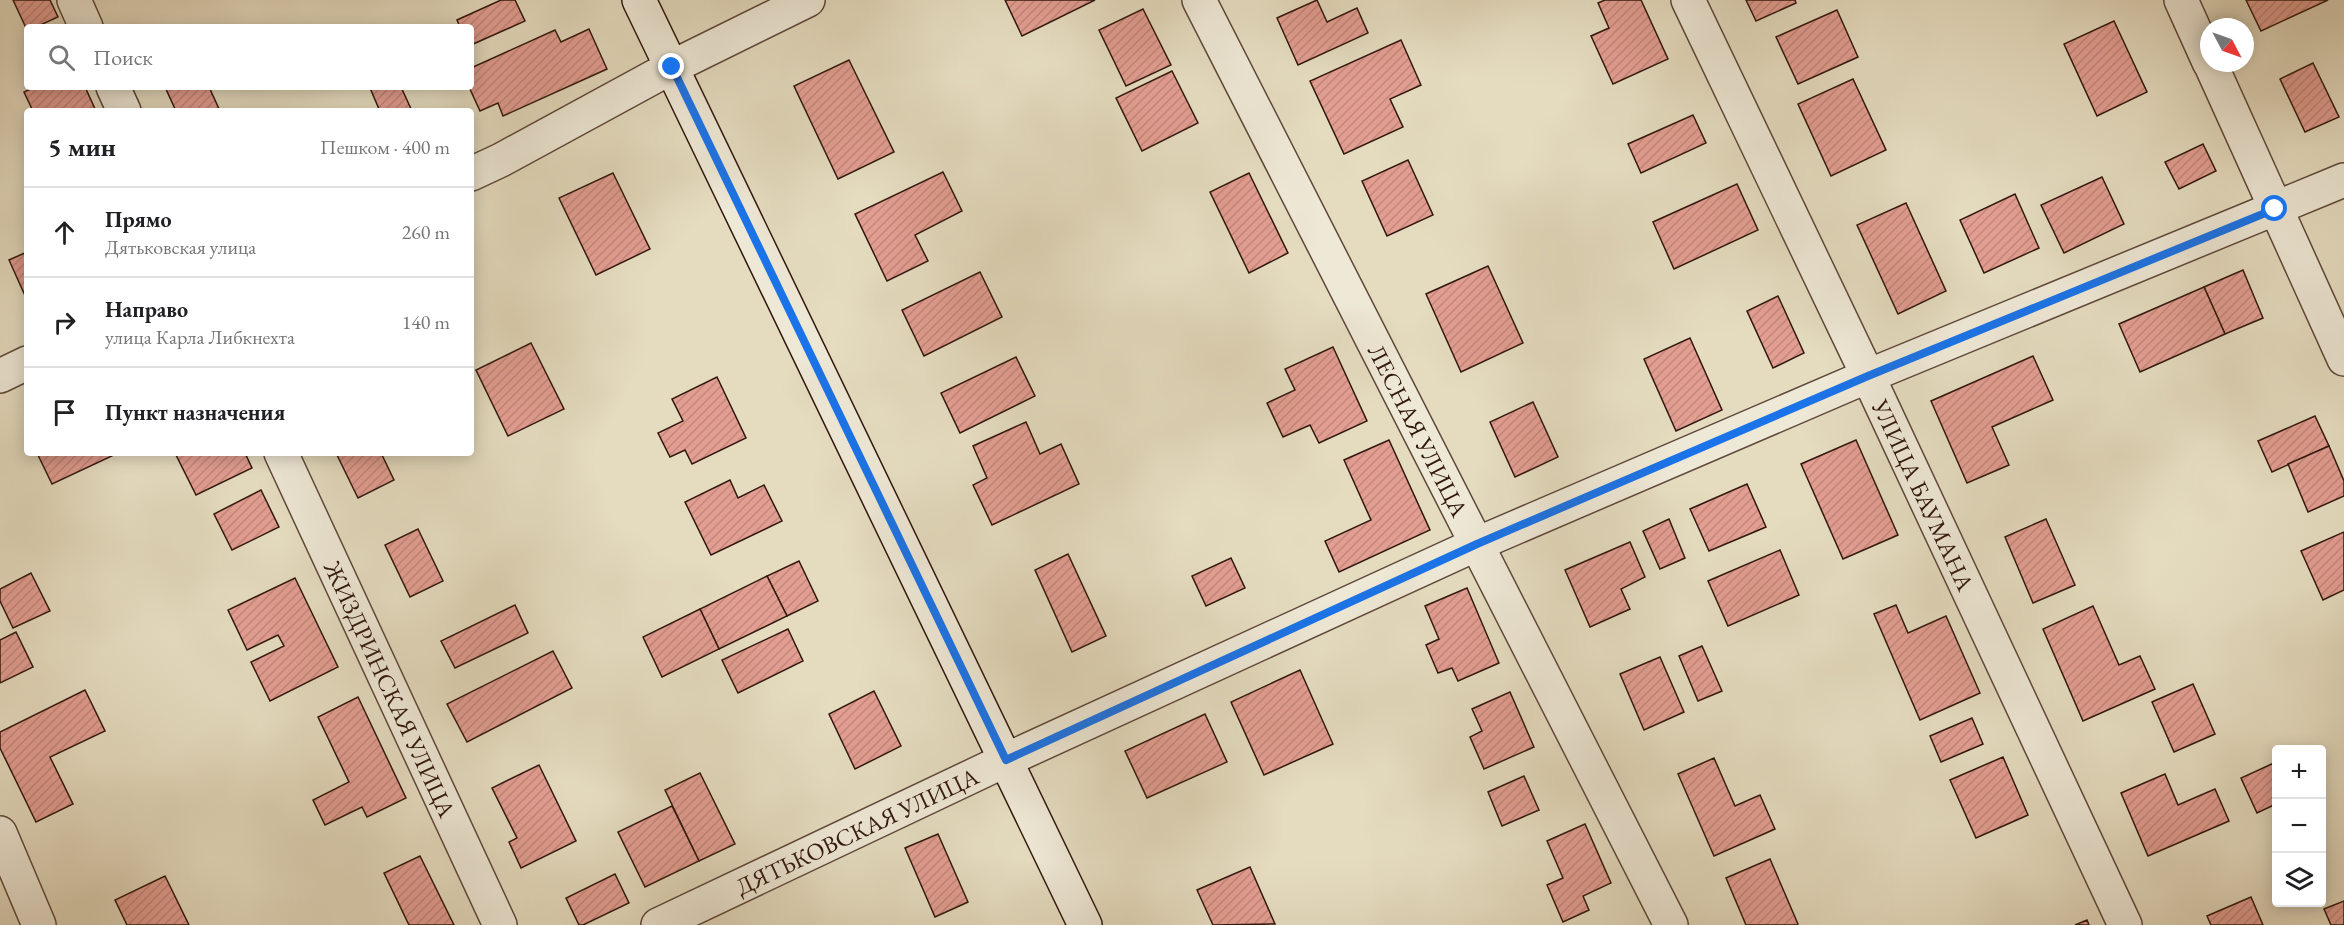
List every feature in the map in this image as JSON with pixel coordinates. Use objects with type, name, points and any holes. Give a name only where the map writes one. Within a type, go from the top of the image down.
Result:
[{"type":"street","points":[[74,0],[85,24]]},
{"type":"street","points":[[639,0],[1086,925]]},
{"type":"street","points":[[474,173],[672,67],[808,0]]},
{"type":"street","name":"ЛЕСНАЯ УЛИЦА","points":[[1199,0],[1671,925]]},
{"type":"street","name":"УЛИЦА БАУМАНА","points":[[1688,0],[1868,376],[2125,925]]},
{"type":"street","points":[[2181,0],[2200,42]]},
{"type":"street","points":[[2213,72],[2344,359]]},
{"type":"street","points":[[114,90],[123,108]]},
{"type":"street","name":"ДЯТЬКОВСКАЯ УЛИЦА","points":[[658,925],[1006,760],[1477,544],[1868,376],[2344,180]]},
{"type":"street","points":[[0,376],[24,364]]},
{"type":"street","name":"ЖИЗДРИНСКАЯ УЛИЦА","points":[[282,456],[501,925]]},
{"type":"street","points":[[0,833],[39,925]]},
{"type":"building","points":[[13,0],[50,0],[58,17],[43,24],[24,24]]},
{"type":"building","points":[[501,0],[515,0],[525,21],[474,44],[474,24],[459,24],[457,20]]},
{"type":"building","points":[[1005,0],[1095,0],[1022,36]]},
{"type":"building","points":[[1317,0],[1327,22],[1357,8],[1368,33],[1298,65],[1277,18]]},
{"type":"building","points":[[1605,0],[1641,0],[1668,59],[1613,84],[1591,36],[1609,28],[1598,3]]},
{"type":"building","points":[[1746,0],[1795,0],[1796,3],[1756,21]]},
{"type":"building","points":[[2246,0],[2328,0],[2261,31]]},
{"type":"building","points":[[1143,9],[1171,65],[1126,86],[1099,30]]},
{"type":"building","points":[[1837,10],[1858,57],[1798,84],[1776,37]]},
{"type":"building","points":[[2114,21],[2147,92],[2097,116],[2064,44]]},
{"type":"building","points":[[589,29],[607,69],[503,116],[498,103],[480,111],[470,90],[474,90],[474,67],[555,30],[561,42]]},
{"type":"building","points":[[1401,40],[1421,85],[1390,99],[1403,127],[1344,154],[1310,81]]},
{"type":"building","points":[[849,60],[894,152],[838,179],[794,86]]},
{"type":"building","points":[[2313,63],[2339,117],[2305,132],[2280,79]]},
{"type":"building","points":[[1172,71],[1198,123],[1142,151],[1116,98]]},
{"type":"building","points":[[1853,79],[1886,150],[1831,176],[1798,104]]},
{"type":"building","points":[[28,90],[86,90],[95,108],[32,108],[24,92]]},
{"type":"building","points":[[166,90],[210,90],[219,108],[175,108]]},
{"type":"building","points":[[371,90],[402,90],[411,108],[379,108]]},
{"type":"building","points":[[1693,115],[1706,143],[1641,173],[1628,144]]},
{"type":"building","points":[[2203,144],[2216,171],[2179,189],[2165,162]]},
{"type":"building","points":[[1408,160],[1433,215],[1387,236],[1362,181]]},
{"type":"building","points":[[943,172],[962,211],[915,235],[928,261],[887,281],[855,214]]},
{"type":"building","points":[[613,173],[650,249],[596,275],[559,198]]},
{"type":"building","points":[[1249,173],[1288,253],[1249,273],[1210,192]]},
{"type":"building","points":[[2102,177],[2124,224],[2064,253],[2041,205]]},
{"type":"building","points":[[1737,184],[1758,230],[1674,269],[1653,222]]},
{"type":"building","points":[[2015,194],[2039,248],[1984,273],[1960,220]]},
{"type":"building","points":[[1906,203],[1946,291],[1898,314],[1857,225]]},
{"type":"building","points":[[24,253],[24,293],[9,260]]},
{"type":"building","points":[[1488,266],[1523,343],[1461,372],[1426,294]]},
{"type":"building","points":[[2243,270],[2263,318],[2225,334],[2204,287]]},
{"type":"building","points":[[980,272],[1002,317],[924,356],[902,310]]},
{"type":"building","points":[[2204,287],[2225,334],[2140,372],[2119,324]]},
{"type":"building","points":[[1778,296],[1804,353],[1773,368],[1747,311]]},
{"type":"building","points":[[1690,338],[1722,410],[1676,431],[1644,359]]},
{"type":"building","points":[[531,343],[564,409],[508,436],[476,370]]},
{"type":"building","points":[[1333,347],[1367,421],[1319,443],[1310,425],[1283,437],[1267,403],[1295,390],[1285,369]]},
{"type":"building","points":[[2033,356],[2053,400],[1992,427],[2009,465],[1967,483],[1931,401]]},
{"type":"building","points":[[1016,357],[1035,396],[960,433],[941,393]]},
{"type":"building","points":[[717,377],[746,438],[692,464],[685,450],[670,457],[658,433],[683,421],[672,399]]},
{"type":"building","points":[[1533,402],[1558,457],[1515,477],[1490,422]]},
{"type":"building","points":[[2315,416],[2329,446],[2272,472],[2258,441]]},
{"type":"building","points":[[1026,422],[1040,454],[1061,444],[1079,484],[992,525],[973,485],[987,478],[973,446]]},
{"type":"building","points":[[1389,440],[1430,530],[1339,572],[1325,541],[1371,520],[1344,460]]},
{"type":"building","points":[[1856,440],[1898,535],[1843,559],[1801,464]]},
{"type":"building","points":[[2329,446],[2344,481],[2344,496],[2308,512],[2288,464]]},
{"type":"building","points":[[38,456],[112,456],[52,484]]},
{"type":"building","points":[[176,456],[246,456],[252,468],[196,495]]},
{"type":"building","points":[[337,456],[382,456],[394,480],[358,498]]},
{"type":"building","points":[[730,480],[738,498],[764,485],[782,521],[711,555],[685,502]]},
{"type":"building","points":[[1747,484],[1766,527],[1709,551],[1690,509]]},
{"type":"building","points":[[261,490],[279,527],[232,550],[214,514]]},
{"type":"building","points":[[1669,519],[1685,558],[1660,569],[1643,531]]},
{"type":"building","points":[[2046,519],[2075,585],[2033,603],[2005,537]]},
{"type":"building","points":[[418,529],[443,581],[410,597],[385,545]]},
{"type":"building","points":[[2344,532],[2344,590],[2323,600],[2301,551]]},
{"type":"building","points":[[1630,542],[1645,577],[1621,589],[1630,609],[1590,627],[1565,570]]},
{"type":"building","points":[[1780,550],[1799,595],[1728,626],[1708,581]]},
{"type":"building","points":[[1068,554],[1106,636],[1072,652],[1035,570]]},
{"type":"building","points":[[1231,558],[1245,588],[1206,606],[1192,576]]},
{"type":"building","points":[[799,561],[818,601],[787,616],[767,576]]},
{"type":"building","points":[[31,573],[50,611],[13,628],[0,601],[0,589]]},
{"type":"building","points":[[767,576],[787,616],[719,649],[700,609]]},
{"type":"building","points":[[295,578],[338,667],[270,701],[251,662],[284,646],[278,635],[247,650],[228,610]]},
{"type":"building","points":[[1467,588],[1499,663],[1458,681],[1452,668],[1438,673],[1426,645],[1439,639],[1425,606]]},
{"type":"building","points":[[515,605],[528,633],[455,668],[441,641]]},
{"type":"building","points":[[1896,605],[1908,633],[1946,616],[1980,693],[1920,720],[1874,614]]},
{"type":"building","points":[[2093,606],[2119,665],[2140,656],[2155,689],[2083,721],[2043,629]]},
{"type":"building","points":[[700,609],[719,649],[662,677],[643,637]]},
{"type":"building","points":[[788,629],[803,661],[738,693],[722,660]]},
{"type":"building","points":[[16,632],[33,667],[0,683],[0,640]]},
{"type":"building","points":[[1702,646],[1722,691],[1698,701],[1679,656]]},
{"type":"building","points":[[553,651],[572,688],[467,742],[447,704]]},
{"type":"building","points":[[1660,657],[1684,712],[1644,730],[1620,674]]},
{"type":"building","points":[[1300,670],[1333,744],[1264,775],[1231,702]]},
{"type":"building","points":[[2193,684],[2215,734],[2174,752],[2152,702]]},
{"type":"building","points":[[85,690],[105,731],[50,757],[73,804],[36,822],[0,748],[0,732]]},
{"type":"building","points":[[874,691],[901,746],[855,769],[829,714]]},
{"type":"building","points":[[1510,692],[1534,747],[1484,769],[1470,737],[1482,731],[1472,709]]},
{"type":"building","points":[[358,697],[406,798],[367,817],[362,807],[325,825],[313,800],[349,782],[318,717]]},
{"type":"building","points":[[1205,714],[1227,762],[1147,798],[1125,751]]},
{"type":"building","points":[[1972,718],[1983,744],[1941,762],[1930,736]]},
{"type":"building","points":[[2003,757],[2028,815],[1976,838],[1950,780]]},
{"type":"building","points":[[1714,758],[1735,806],[1760,795],[1775,829],[1714,856],[1678,774]]},
{"type":"building","points":[[2272,764],[2272,806],[2257,813],[2241,778]]},
{"type":"building","points":[[539,765],[576,841],[521,868],[509,842],[517,838],[492,788]]},
{"type":"building","points":[[700,773],[735,844],[699,861],[665,790]]},
{"type":"building","points":[[2165,774],[2178,805],[2215,789],[2229,821],[2148,856],[2121,793]]},
{"type":"building","points":[[1524,776],[1539,810],[1502,826],[1488,792]]},
{"type":"building","points":[[672,806],[699,861],[645,887],[618,832]]},
{"type":"building","points":[[1585,824],[1611,883],[1583,896],[1589,910],[1563,922],[1547,885],[1563,878],[1547,841]]},
{"type":"building","points":[[938,834],[968,902],[935,917],[905,848]]},
{"type":"building","points":[[420,856],[454,925],[409,925],[384,873]]},
{"type":"building","points":[[1770,859],[1797,925],[1746,925],[1726,878]]},
{"type":"building","points":[[1250,867],[1275,924],[1213,925],[1197,890]]},
{"type":"building","points":[[615,874],[629,903],[579,925],[566,898]]},
{"type":"building","points":[[165,876],[189,925],[127,925],[115,900]]},
{"type":"building","points":[[2251,897],[2263,925],[2211,925],[2207,916]]},
{"type":"building","points":[[2344,901],[2344,925],[2331,925],[2324,909]]},
{"type":"building","points":[[2087,920],[2089,925],[2075,925]]},
{"type":"route","points":[[672,67],[1006,760],[1477,544],[1868,376],[2275,209]]}]
